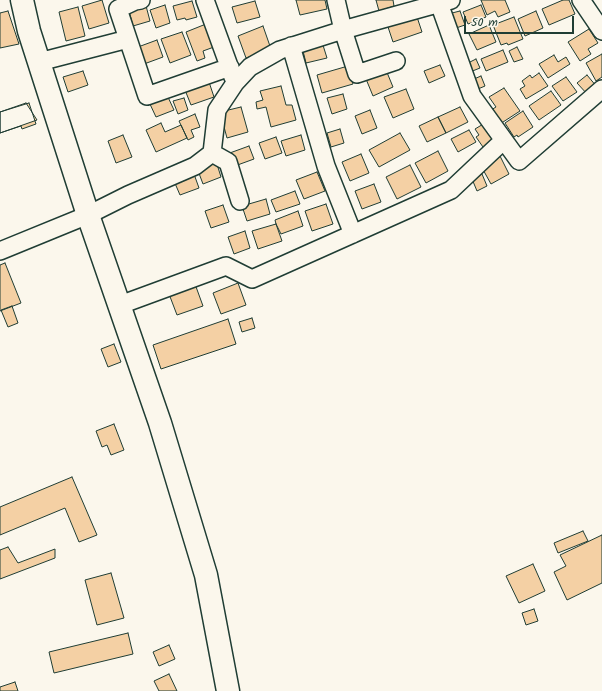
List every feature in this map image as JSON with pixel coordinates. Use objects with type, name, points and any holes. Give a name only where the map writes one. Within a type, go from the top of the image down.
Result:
[{"type":"street","points":[[22,0],[29,31],[88,215],[160,423],[206,575],[228,691]]},
{"type":"street","points":[[141,0],[135,1],[118,9],[147,96],[233,75],[280,50],[291,46],[445,2],[472,96],[519,161],[602,89]]},
{"type":"street","points":[[0,251],[88,215],[128,195],[195,166],[212,153],[217,110],[233,75],[205,0]]},
{"type":"street","points":[[336,0],[343,30],[357,74],[396,61]]},
{"type":"street","points":[[580,0],[602,31]]},
{"type":"street","points":[[39,62],[128,39]]},
{"type":"street","points":[[291,46],[326,166],[353,234]]},
{"type":"street","points":[[120,305],[226,266],[252,279],[451,190],[504,140]]},
{"type":"street","points":[[212,153],[228,162],[240,201]]},
{"type":"building","points":[[102,0],[109,23],[89,29],[82,6]]},
{"type":"building","points":[[296,0],[325,0],[327,9],[300,15]]},
{"type":"building","points":[[376,0],[393,0],[394,6],[379,11]]},
{"type":"building","points":[[481,0],[505,0],[510,12],[498,17],[495,11],[487,15]]},
{"type":"building","points":[[563,0],[569,0],[575,14],[549,25],[542,9]]},
{"type":"building","points":[[192,1],[197,17],[186,20],[185,18],[177,20],[173,6]]},
{"type":"building","points":[[255,1],[260,17],[237,23],[232,7]]},
{"type":"building","points":[[145,2],[150,21],[133,26],[128,7]]},
{"type":"building","points":[[165,5],[170,23],[156,28],[150,10]]},
{"type":"building","points":[[481,5],[486,17],[468,24],[463,12]]},
{"type":"building","points":[[78,7],[85,36],[66,41],[59,12]]},
{"type":"building","points":[[8,11],[19,44],[0,48],[0,13]]},
{"type":"building","points":[[460,11],[465,25],[453,29],[448,14]]},
{"type":"building","points":[[536,11],[543,28],[525,36],[518,19]]},
{"type":"building","points":[[416,14],[422,32],[393,42],[387,24]]},
{"type":"building","points":[[514,17],[523,39],[508,45],[507,43],[501,45],[493,25]]},
{"type":"building","points":[[206,24],[214,47],[203,51],[205,58],[197,61],[186,32]]},
{"type":"building","points":[[489,25],[496,42],[477,50],[469,34]]},
{"type":"building","points":[[263,26],[271,49],[246,58],[238,36]]},
{"type":"building","points":[[589,29],[598,43],[588,49],[591,54],[580,61],[568,42]]},
{"type":"building","points":[[182,32],[191,55],[170,63],[161,39]]},
{"type":"building","points":[[157,40],[163,57],[144,64],[138,47]]},
{"type":"building","points":[[322,42],[327,58],[306,63],[302,47]]},
{"type":"building","points":[[517,47],[523,59],[514,62],[509,51]]},
{"type":"building","points":[[503,50],[508,62],[486,71],[481,59]]},
{"type":"building","points":[[602,54],[602,77],[596,81],[586,63]]},
{"type":"building","points":[[554,55],[558,62],[566,57],[570,64],[548,78],[539,64]]},
{"type":"building","points":[[476,59],[480,68],[470,72],[466,64]]},
{"type":"building","points":[[440,65],[445,76],[429,83],[424,71]]},
{"type":"building","points":[[348,66],[353,84],[322,93],[317,75]]},
{"type":"building","points":[[386,70],[393,87],[373,96],[366,79]]},
{"type":"building","points":[[83,71],[88,85],[68,92],[63,77]]},
{"type":"building","points":[[539,73],[548,86],[526,99],[520,89],[525,86],[522,81],[530,75],[532,78]]},
{"type":"building","points":[[587,75],[597,87],[588,95],[577,83]]},
{"type":"building","points":[[481,76],[485,86],[478,89],[474,79]]},
{"type":"building","points":[[566,77],[577,92],[563,101],[552,86]]},
{"type":"building","points":[[209,82],[214,97],[191,105],[185,90]]},
{"type":"building","points":[[281,86],[286,105],[292,105],[296,120],[271,127],[266,107],[257,109],[256,102],[263,100],[260,91]]},
{"type":"building","points":[[504,88],[520,111],[500,124],[491,110],[496,107],[489,97]]},
{"type":"building","points":[[406,89],[414,109],[393,118],[384,97]]},
{"type":"building","points":[[551,91],[561,105],[539,120],[529,106]]},
{"type":"building","points":[[343,94],[347,109],[332,114],[327,98]]},
{"type":"building","points":[[167,95],[174,110],[156,117],[149,102]]},
{"type":"building","points":[[184,98],[188,110],[178,114],[173,101]]},
{"type":"building","points":[[26,103],[37,120],[0,133],[0,112]]},
{"type":"building","points":[[29,103],[36,124],[22,129],[21,126],[0,133],[0,112]]},
{"type":"building","points":[[241,107],[248,132],[227,138],[220,112]]},
{"type":"building","points":[[460,107],[468,122],[446,133],[438,117]]},
{"type":"building","points":[[370,110],[377,128],[362,134],[355,116]]},
{"type":"building","points":[[523,111],[533,127],[518,137],[517,135],[514,137],[505,123]]},
{"type":"building","points":[[195,114],[200,127],[191,130],[194,137],[188,140],[179,121]]},
{"type":"building","points":[[438,117],[446,133],[427,142],[419,126]]},
{"type":"building","points":[[161,123],[165,132],[181,125],[187,138],[156,152],[146,130]]},
{"type":"building","points":[[485,123],[495,140],[483,147],[476,137],[479,135],[475,129]]},
{"type":"building","points":[[340,129],[344,143],[331,147],[327,133]]},
{"type":"building","points":[[469,130],[476,142],[458,152],[451,139]]},
{"type":"building","points":[[400,133],[410,150],[379,167],[369,150]]},
{"type":"building","points":[[123,135],[132,157],[116,163],[108,141]]},
{"type":"building","points":[[301,135],[305,150],[286,156],[281,141]]},
{"type":"building","points":[[276,137],[282,153],[265,159],[259,143]]},
{"type":"building","points":[[249,146],[254,159],[232,167],[227,154]]},
{"type":"building","points":[[438,151],[448,171],[426,183],[415,163]]},
{"type":"building","points":[[361,154],[369,173],[350,181],[342,162]]},
{"type":"building","points":[[500,156],[509,174],[491,184],[481,166]]},
{"type":"building","points":[[216,161],[221,177],[203,184],[197,168]]},
{"type":"building","points":[[410,165],[421,187],[397,199],[386,177]]},
{"type":"building","points":[[317,172],[325,191],[304,199],[296,180]]},
{"type":"building","points":[[194,174],[199,188],[180,195],[174,181]]},
{"type":"building","points":[[482,174],[487,186],[477,191],[472,179]]},
{"type":"building","points":[[374,184],[381,202],[362,209],[355,191]]},
{"type":"building","points":[[295,191],[300,204],[276,212],[271,200]]},
{"type":"building","points":[[266,199],[270,214],[247,221],[242,206]]},
{"type":"building","points":[[326,204],[333,224],[312,231],[305,211]]},
{"type":"building","points":[[223,205],[229,222],[211,228],[205,211]]},
{"type":"building","points":[[298,211],[303,226],[281,234],[275,220]]},
{"type":"building","points":[[276,224],[282,241],[258,249],[252,231]]},
{"type":"building","points":[[245,231],[250,248],[234,254],[228,237]]},
{"type":"building","points":[[5,263],[21,303],[0,311],[0,265]]},
{"type":"building","points":[[238,283],[246,305],[221,314],[213,293]]},
{"type":"building","points":[[195,284],[203,306],[177,315],[169,294]]},
{"type":"building","points":[[12,306],[18,323],[8,327],[1,310]]},
{"type":"building","points":[[252,318],[255,328],[242,332],[239,322]]},
{"type":"building","points":[[228,319],[236,344],[161,369],[153,345]]},
{"type":"building","points":[[114,344],[121,362],[108,367],[101,349]]},
{"type":"building","points":[[114,424],[124,450],[111,455],[107,445],[102,447],[96,431]]},
{"type":"building","points":[[72,477],[97,535],[79,542],[65,508],[0,535],[0,507]]},
{"type":"building","points":[[583,531],[588,541],[558,553],[554,543]]},
{"type":"building","points":[[602,535],[602,583],[567,600],[554,572],[566,566],[560,555]]},
{"type":"building","points":[[8,547],[18,563],[55,549],[55,558],[0,579],[0,550]]},
{"type":"building","points":[[533,564],[545,591],[519,603],[506,576]]},
{"type":"building","points":[[111,573],[124,618],[97,625],[85,580]]},
{"type":"building","points":[[534,609],[538,621],[526,625],[522,613]]},
{"type":"building","points":[[128,633],[133,654],[54,673],[49,652]]},
{"type":"building","points":[[169,645],[175,659],[159,666],[153,652]]},
{"type":"building","points":[[169,674],[177,691],[159,691],[154,681]]},
{"type":"building","points":[[15,682],[18,691],[0,691],[0,687]]}]
